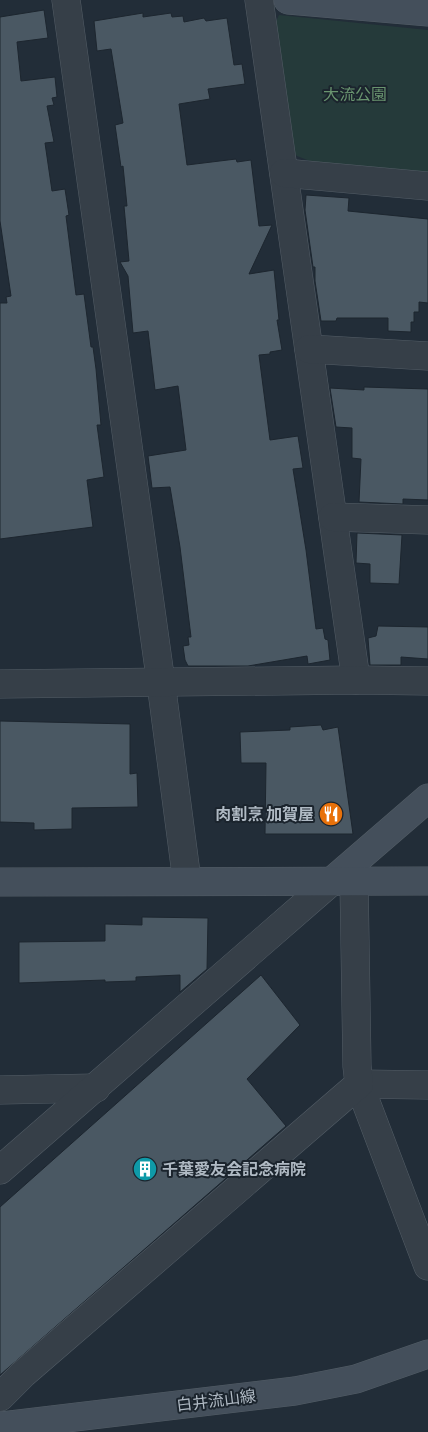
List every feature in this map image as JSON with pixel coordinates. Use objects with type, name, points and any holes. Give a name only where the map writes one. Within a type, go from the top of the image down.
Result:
[{"type":"street","points":[[66,0],[187,881]]},
{"type":"street","points":[[259,0],[356,680]]},
{"type":"street","points":[[288,0],[428,12]]},
{"type":"street","points":[[284,172],[428,186]]},
{"type":"street","points":[[309,349],[428,356]]},
{"type":"street","points":[[333,517],[428,520]]},
{"type":"street","points":[[0,684],[356,680],[428,681]]},
{"type":"street","points":[[0,1170],[343,881],[428,798]]},
{"type":"street","points":[[343,881],[359,1084],[428,1266]]},
{"type":"street","points":[[0,882],[428,881]]},
{"type":"street","points":[[0,1397],[23,1374],[359,1084],[428,1085]]},
{"type":"street","points":[[0,1090],[96,1088]]},
{"type":"street","name":"白井流山線","points":[[0,1426],[295,1391],[356,1379],[428,1354]]},
{"type":"green space","name":"大流公園","points":[[279,15],[428,30],[428,172],[315,163],[297,156],[293,151],[272,30]]},
{"type":"building","points":[[44,10],[48,38],[17,42],[21,81],[55,77],[57,97],[52,98],[54,105],[47,106],[54,142],[45,143],[52,191],[65,189],[69,215],[66,216],[76,295],[84,294],[96,369],[101,425],[97,425],[104,477],[87,480],[93,527],[0,539],[0,303],[7,303],[6,297],[11,296],[0,221],[0,17]]},
{"type":"building","points":[[143,13],[143,17],[171,13],[172,17],[183,16],[184,22],[204,18],[206,21],[227,18],[234,65],[242,64],[245,84],[208,89],[210,99],[179,104],[187,165],[236,159],[237,162],[251,160],[259,226],[272,225],[249,274],[274,270],[279,320],[277,320],[282,350],[259,355],[270,440],[298,436],[303,468],[293,469],[316,629],[323,628],[325,639],[328,640],[330,660],[308,664],[307,656],[248,666],[188,666],[185,660],[183,646],[189,645],[188,637],[191,637],[180,547],[170,487],[152,488],[148,456],[186,450],[178,386],[155,390],[148,331],[133,333],[128,276],[120,262],[129,261],[124,206],[127,206],[123,166],[121,167],[115,125],[123,123],[111,49],[97,51],[94,21]]},
{"type":"building","points":[[306,195],[349,198],[348,211],[428,219],[428,303],[419,302],[419,312],[414,312],[414,322],[411,322],[411,332],[388,331],[388,318],[337,318],[336,321],[321,321],[315,281],[315,267],[313,267],[305,210]]},
{"type":"building","points":[[364,387],[428,389],[428,500],[403,499],[403,504],[359,502],[361,459],[352,458],[352,428],[336,427],[330,388],[364,390]]},
{"type":"building","points":[[357,533],[402,535],[399,584],[370,583],[370,564],[356,563]]},
{"type":"building","points":[[378,626],[428,627],[428,659],[401,657],[401,665],[370,665],[368,638],[376,636]]},
{"type":"building","points":[[0,721],[130,724],[130,774],[137,773],[138,807],[72,808],[72,829],[34,830],[34,823],[0,822]]},
{"type":"building","points":[[321,725],[323,730],[338,727],[353,834],[265,834],[266,763],[241,763],[240,732],[290,730],[290,727]]},
{"type":"building","points":[[142,917],[208,918],[207,969],[180,992],[180,975],[136,977],[136,981],[105,982],[105,980],[19,983],[19,942],[105,941],[105,924],[142,925]]},
{"type":"building","name":"千葉愛友会記念病院","points":[[261,975],[300,1025],[247,1079],[286,1126],[0,1375],[0,1207]]},
{"type":"place","name":"肉割烹 加賀屋","points":[[331,814]]},
{"type":"place","name":"千葉愛友会記念病院","points":[[145,1169]]}]
